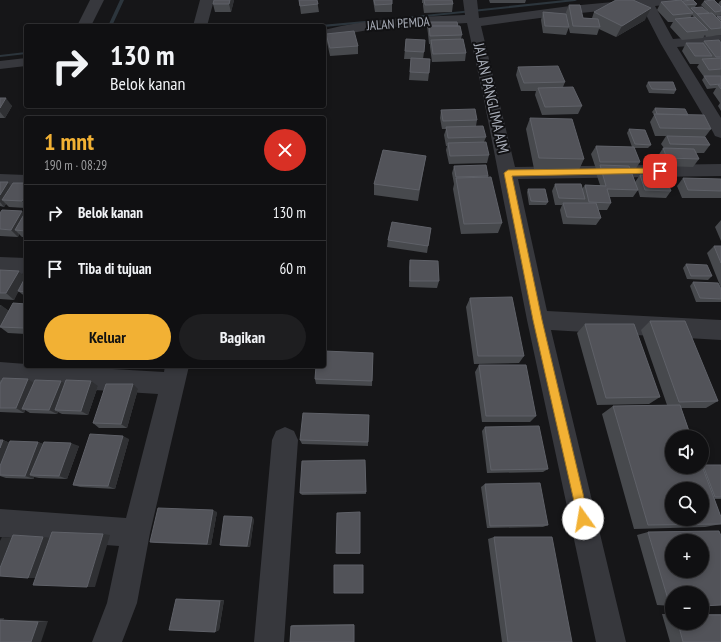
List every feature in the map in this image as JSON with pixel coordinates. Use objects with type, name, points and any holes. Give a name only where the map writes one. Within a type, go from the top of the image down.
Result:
[{"type":"street","points":[[85,24],[97,0]]},
{"type":"street","points":[[201,24],[207,0]]},
{"type":"street","name":"JALAN PEMDA","points":[[326,33],[345,28],[472,12],[570,10],[679,0]]},
{"type":"street","points":[[646,2],[668,44],[721,132]]},
{"type":"street","name":"JALAN PANGLIMA AIM","points":[[472,12],[492,95],[538,320],[611,642]]},
{"type":"street","points":[[668,44],[721,39]]},
{"type":"street","points":[[0,78],[5,64],[24,62]]},
{"type":"street","points":[[508,173],[721,170]]},
{"type":"street","points":[[0,180],[24,181]]},
{"type":"street","points":[[0,265],[24,266]]},
{"type":"street","points":[[538,320],[721,330]]},
{"type":"street","points":[[0,373],[175,375],[136,533],[122,602],[107,642]]},
{"type":"street","points":[[269,642],[285,440]]},
{"type":"street","points":[[0,523],[136,533]]},
{"type":"building","points":[[214,0],[230,0],[229,4],[213,4]]},
{"type":"building","points":[[299,0],[317,0],[318,4],[300,6]]},
{"type":"building","points":[[374,0],[392,0],[392,4],[375,5]]},
{"type":"building","points":[[424,0],[452,0],[453,4],[425,5]]},
{"type":"building","points":[[616,0],[633,0],[651,8],[622,26],[594,12]]},
{"type":"building","points":[[681,0],[693,13],[673,15],[661,2]]},
{"type":"building","points":[[693,0],[697,4],[686,5],[682,1]]},
{"type":"building","points":[[714,0],[721,7],[721,11],[715,12],[704,1]]},
{"type":"building","points":[[569,5],[580,5],[583,18],[598,19],[600,27],[573,26]]},
{"type":"building","points":[[702,7],[709,13],[697,14],[691,8]]},
{"type":"building","points":[[543,12],[566,14],[569,27],[545,26]]},
{"type":"building","points":[[712,13],[721,22],[721,28],[711,29],[697,14]]},
{"type":"building","points":[[695,17],[708,30],[687,32],[675,19]]},
{"type":"building","points":[[427,22],[457,22],[458,26],[429,26],[428,28]]},
{"type":"building","points":[[429,26],[460,26],[462,35],[430,36]]},
{"type":"building","points":[[354,31],[358,46],[330,48],[326,34]]},
{"type":"building","points":[[406,39],[425,40],[424,52],[405,51]]},
{"type":"building","points":[[463,39],[466,53],[433,54],[431,40]]},
{"type":"building","points":[[719,40],[721,43],[721,57],[716,57],[704,41]]},
{"type":"building","points":[[686,43],[703,43],[712,56],[695,56]]},
{"type":"building","points":[[411,58],[430,59],[429,73],[410,72]]},
{"type":"building","points":[[721,58],[721,69],[709,70],[702,59]]},
{"type":"building","points":[[558,66],[565,82],[524,83],[518,67]]},
{"type":"building","points":[[704,76],[721,76],[721,84],[710,85]]},
{"type":"building","points":[[648,82],[673,82],[676,90],[652,89]]},
{"type":"building","points":[[573,87],[582,106],[545,107],[538,88]]},
{"type":"building","points":[[0,98],[6,98],[0,108]]},
{"type":"building","points":[[655,108],[685,109],[688,115],[657,114]]},
{"type":"building","points":[[475,109],[477,120],[443,121],[441,110]]},
{"type":"building","points":[[654,114],[704,115],[711,129],[660,128]]},
{"type":"building","points":[[530,118],[572,119],[584,159],[539,158]]},
{"type":"building","points":[[483,126],[486,137],[448,138],[446,127]]},
{"type":"building","points":[[629,129],[645,130],[651,145],[635,144]]},
{"type":"building","points":[[667,136],[705,137],[710,145],[670,144]]},
{"type":"building","points":[[486,142],[489,155],[450,156],[448,143]]},
{"type":"building","points":[[596,146],[634,147],[640,162],[600,162]]},
{"type":"building","points":[[663,148],[694,149],[699,159],[667,158]]},
{"type":"building","points":[[383,150],[426,156],[419,190],[374,184]]},
{"type":"building","points":[[486,165],[488,176],[456,177],[454,166]]},
{"type":"building","points":[[600,165],[629,166],[638,190],[607,189],[611,203],[589,202],[585,185],[606,186]]},
{"type":"building","points":[[640,175],[665,176],[671,191],[645,190]]},
{"type":"building","points":[[491,177],[502,223],[464,224],[456,178]]},
{"type":"building","points":[[683,178],[721,179],[721,191],[688,190]]},
{"type":"building","points":[[0,182],[8,182],[0,195]]},
{"type":"building","points":[[13,183],[24,183],[24,198],[22,201],[2,200]]},
{"type":"building","points":[[555,184],[581,184],[585,199],[559,198]]},
{"type":"building","points":[[528,189],[545,189],[548,202],[531,201]]},
{"type":"building","points":[[563,203],[596,203],[601,218],[567,217]]},
{"type":"building","points":[[2,210],[22,211],[11,230],[0,229],[0,213]]},
{"type":"building","points":[[24,214],[24,231],[15,230]]},
{"type":"building","points":[[392,222],[431,228],[428,246],[388,240]]},
{"type":"building","points":[[714,246],[721,246],[721,263]]},
{"type":"building","points":[[410,260],[438,261],[439,281],[410,281]]},
{"type":"building","points":[[686,264],[707,265],[712,276],[691,276]]},
{"type":"building","points":[[0,270],[19,271],[6,293],[0,293]]},
{"type":"building","points":[[24,280],[24,292],[18,291]]},
{"type":"building","points":[[693,282],[718,283],[721,289],[721,299],[700,298]]},
{"type":"building","points":[[512,297],[524,356],[478,356],[470,298]]},
{"type":"building","points":[[13,303],[24,304],[24,328],[0,327]]},
{"type":"building","points":[[650,321],[685,321],[718,401],[679,402]]},
{"type":"building","points":[[585,324],[634,324],[660,397],[606,398]]},
{"type":"building","points":[[326,351],[373,353],[372,381],[315,379],[316,368],[326,368]]},
{"type":"building","points":[[479,365],[526,365],[536,416],[486,416]]},
{"type":"building","points":[[3,378],[28,379],[16,408],[0,408],[0,384]]},
{"type":"building","points":[[35,380],[61,381],[49,410],[22,409]]},
{"type":"building","points":[[66,380],[91,381],[81,411],[55,410]]},
{"type":"building","points":[[106,384],[133,384],[121,424],[93,423]]},
{"type":"building","points":[[680,405],[689,430],[665,430],[665,474],[705,474],[708,482],[665,482],[665,525],[648,525],[613,406]]},
{"type":"building","points":[[303,413],[369,415],[368,442],[300,440]]},
{"type":"building","points":[[539,426],[548,469],[491,470],[485,427]]},
{"type":"building","points":[[90,434],[123,436],[108,486],[73,485]]},
{"type":"building","points":[[0,440],[3,440],[0,448]]},
{"type":"building","points":[[10,441],[38,442],[25,476],[0,475],[0,466]]},
{"type":"building","points":[[44,442],[71,443],[59,476],[30,475]]},
{"type":"building","points":[[365,460],[366,492],[300,493],[302,461]]},
{"type":"building","points":[[709,465],[721,465],[721,497],[715,497],[706,474],[709,474]]},
{"type":"building","points":[[540,483],[548,525],[490,526],[485,484]]},
{"type":"building","points":[[709,485],[721,517],[721,524],[709,524]]},
{"type":"building","points":[[158,508],[213,510],[207,544],[150,542]]},
{"type":"building","points":[[360,512],[360,553],[336,553],[337,513]]},
{"type":"building","points":[[224,516],[252,517],[247,546],[220,545]]},
{"type":"building","points":[[719,531],[721,536],[721,605],[709,606],[709,586],[665,586],[665,589],[648,532]]},
{"type":"building","points":[[52,532],[103,534],[87,587],[33,585]]},
{"type":"building","points":[[13,535],[43,537],[28,578],[0,576],[0,568]]},
{"type":"building","points":[[494,537],[552,537],[572,642],[508,642]]},
{"type":"building","points":[[334,565],[363,565],[363,593],[334,593]]},
{"type":"building","points":[[176,599],[220,601],[215,632],[169,630]]},
{"type":"building","points":[[709,615],[721,615],[721,642],[683,642],[680,630],[709,630]]},
{"type":"building","points":[[0,620],[38,622],[31,642],[0,642]]},
{"type":"building","points":[[354,625],[354,642],[290,642],[291,626]]},
{"type":"waterway","points":[[111,24],[122,0]]},
{"type":"waterway","points":[[406,18],[575,0]]},
{"type":"waterway","points":[[326,26],[376,21]]},
{"type":"waterway","points":[[0,56],[24,53]]},
{"type":"route","points":[[583,519],[538,320],[508,173],[660,171]]}]
